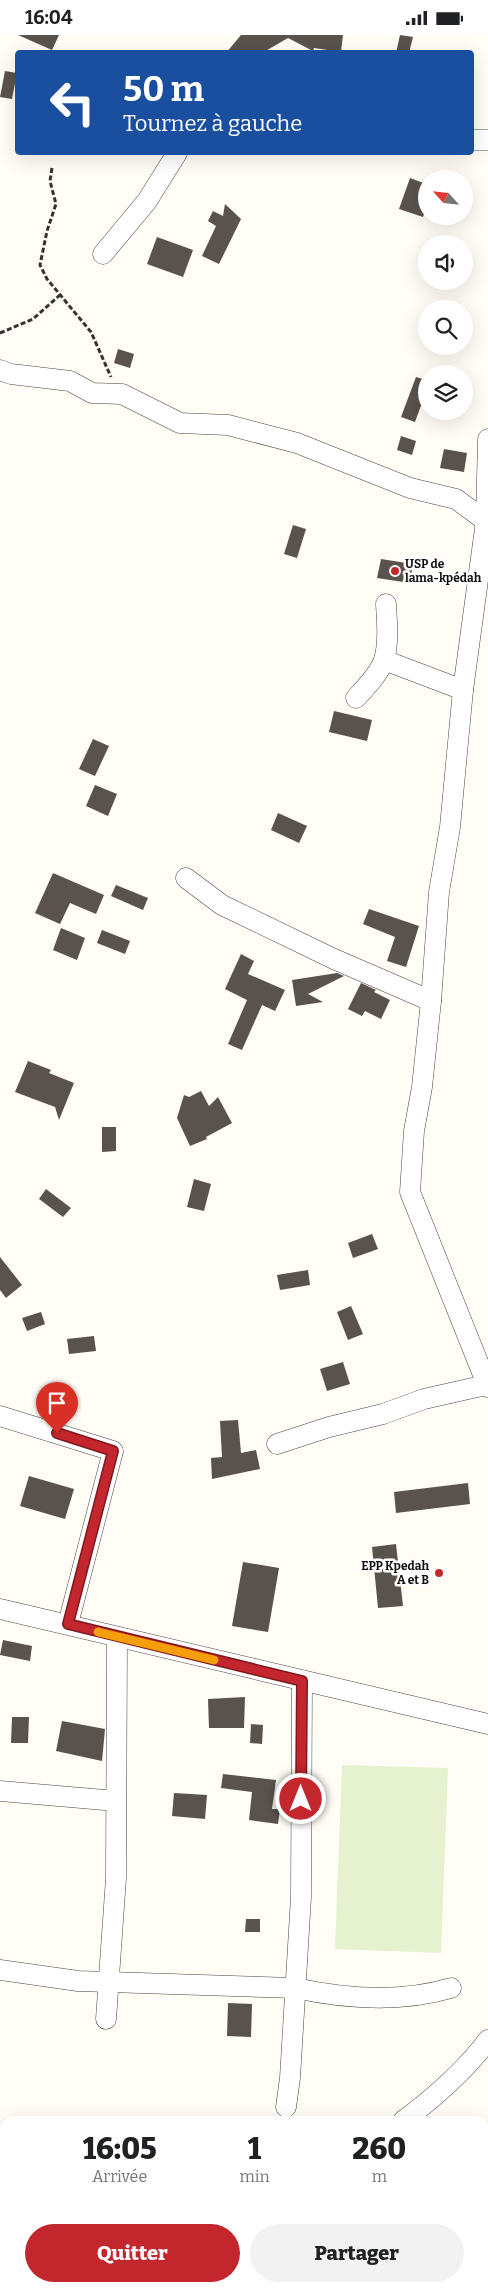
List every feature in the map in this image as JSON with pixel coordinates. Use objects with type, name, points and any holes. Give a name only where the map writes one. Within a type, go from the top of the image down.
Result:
[{"type":"street","points":[[474,140],[488,140]]},
{"type":"street","points":[[104,254],[147,201],[176,155]]},
{"type":"street","points":[[0,370],[12,374],[70,381],[92,393],[122,394],[180,423],[228,425],[297,443],[410,488],[456,499],[486,521]]},
{"type":"street","points":[[277,1444],[329,1427],[383,1414],[424,1399],[487,1386],[410,1192],[414,1131],[422,1087],[431,1001],[438,892],[450,827],[463,690],[486,521],[488,439]]},
{"type":"street","points":[[356,698],[371,681],[384,659],[387,631],[386,604]]},
{"type":"street","points":[[384,659],[463,690]]},
{"type":"street","points":[[186,878],[222,905],[334,959],[431,1001]]},
{"type":"street","points":[[0,1416],[113,1451],[68,1624]]},
{"type":"street","points":[[0,1609],[488,1724]]},
{"type":"street","points":[[106,2019],[116,1878],[117,1637]]},
{"type":"street","points":[[286,2107],[301,1897],[302,1681]]},
{"type":"street","points":[[0,1791],[116,1801]]},
{"type":"street","points":[[0,1970],[78,1981],[295,1988],[322,1994],[363,1998],[426,1995],[451,1989]]},
{"type":"street","points":[[409,2116],[443,2090],[478,2054],[488,2039]]},
{"type":"path","points":[[52,168],[50,181],[56,205],[47,231],[40,265],[47,279],[91,332],[108,371],[122,394]]},
{"type":"path","points":[[0,333],[33,319],[60,295]]},
{"type":"green space","points":[[342,1765],[448,1768],[441,1953],[335,1949]]},
{"type":"building","points":[[18,35],[59,35],[52,50]]},
{"type":"building","points":[[241,35],[343,35],[341,50],[314,48],[311,50],[288,38],[267,50],[228,50]]},
{"type":"building","points":[[400,35],[413,37],[410,50],[397,50]]},
{"type":"building","points":[[5,71],[15,73],[12,99],[0,97]]},
{"type":"building","points":[[410,178],[418,181],[418,215],[399,209]]},
{"type":"building","points":[[225,204],[241,219],[219,264],[202,256],[216,226],[208,221],[213,211],[223,216]]},
{"type":"building","points":[[157,237],[193,250],[183,277],[147,264]]},
{"type":"building","points":[[118,349],[134,354],[130,368],[114,363]]},
{"type":"building","points":[[416,377],[418,378],[418,414],[415,422],[401,417]]},
{"type":"building","points":[[401,436],[416,441],[412,455],[397,450]]},
{"type":"building","points":[[444,449],[467,453],[464,472],[440,468]]},
{"type":"building","points":[[293,525],[306,529],[297,558],[284,554]]},
{"type":"building","name":"USP de lama-kpédah","points":[[381,559],[413,564],[410,583],[377,578]]},
{"type":"building","points":[[334,711],[372,720],[367,741],[329,732]]},
{"type":"building","points":[[93,739],[109,746],[95,776],[79,769]]},
{"type":"building","points":[[95,785],[117,794],[108,816],[86,806]]},
{"type":"building","points":[[278,813],[307,826],[299,843],[271,830]]},
{"type":"building","points":[[53,873],[104,895],[96,914],[70,903],[60,924],[35,913]]},
{"type":"building","points":[[116,885],[148,898],[143,910],[111,896]]},
{"type":"building","points":[[369,909],[419,926],[406,967],[387,961],[395,937],[363,924]]},
{"type":"building","points":[[61,928],[85,938],[77,960],[53,950]]},
{"type":"building","points":[[102,930],[130,941],[125,954],[97,943]]},
{"type":"building","points":[[241,954],[254,961],[248,974],[285,990],[275,1011],[262,1005],[242,1050],[228,1044],[247,1000],[225,989]]},
{"type":"building","points":[[337,973],[344,976],[308,994],[323,1002],[296,1006],[292,980]]},
{"type":"building","points":[[361,983],[376,990],[374,992],[390,1000],[381,1019],[365,1011],[362,1016],[348,1009]]},
{"type":"building","points":[[28,1061],[51,1070],[49,1073],[74,1083],[59,1120],[55,1107],[15,1092]]},
{"type":"building","points":[[201,1091],[209,1106],[218,1097],[232,1123],[206,1137],[207,1139],[190,1146],[177,1118],[184,1095],[189,1097]]},
{"type":"building","points":[[102,1127],[116,1127],[116,1151],[102,1152]]},
{"type":"building","points":[[194,1179],[211,1184],[204,1211],[187,1207]]},
{"type":"building","points":[[46,1189],[71,1208],[63,1217],[39,1199]]},
{"type":"building","points":[[372,1234],[378,1249],[353,1258],[348,1243]]},
{"type":"building","points":[[0,1257],[22,1285],[6,1298],[0,1290]]},
{"type":"building","points":[[308,1270],[310,1285],[280,1290],[277,1275]]},
{"type":"building","points":[[351,1306],[363,1334],[348,1340],[337,1312]]},
{"type":"building","points":[[41,1312],[45,1324],[27,1331],[22,1318]]},
{"type":"building","points":[[94,1336],[96,1351],[69,1354],[67,1339]]},
{"type":"building","points":[[343,1362],[350,1384],[327,1391],[320,1369]]},
{"type":"building","points":[[238,1420],[241,1453],[256,1450],[260,1469],[212,1479],[211,1458],[222,1457],[220,1421]]},
{"type":"building","points":[[29,1476],[74,1489],[65,1519],[20,1506]]},
{"type":"building","points":[[468,1483],[470,1504],[396,1513],[394,1492]]},
{"type":"building","points":[[396,1544],[403,1606],[378,1608],[372,1547]]},
{"type":"building","points":[[243,1562],[279,1568],[268,1632],[232,1626]]},
{"type":"building","points":[[3,1640],[32,1646],[30,1661],[0,1655]]},
{"type":"building","points":[[245,1697],[244,1728],[209,1728],[208,1699]]},
{"type":"building","points":[[12,1717],[29,1717],[28,1743],[11,1743]]},
{"type":"building","points":[[62,1721],[105,1729],[102,1761],[56,1751]]},
{"type":"building","points":[[251,1724],[263,1725],[262,1744],[250,1743]]},
{"type":"building","points":[[223,1774],[276,1780],[272,1809],[280,1809],[278,1824],[249,1820],[252,1792],[221,1788]]},
{"type":"building","points":[[174,1793],[207,1795],[205,1819],[172,1816]]},
{"type":"building","points":[[246,1919],[260,1919],[260,1932],[245,1932]]},
{"type":"building","points":[[228,2003],[252,2004],[251,2037],[227,2036]]},
{"type":"slow traffic","points":[[98,1632],[214,1660]]},
{"type":"place","name":"USP de lama-kpédah","points":[[395,571]]},
{"type":"place","name":"EPP Kpedah A et B","points":[[439,1573]]},
{"type":"route","points":[[57,1433],[113,1451],[68,1624],[302,1681],[301,1799]]}]
